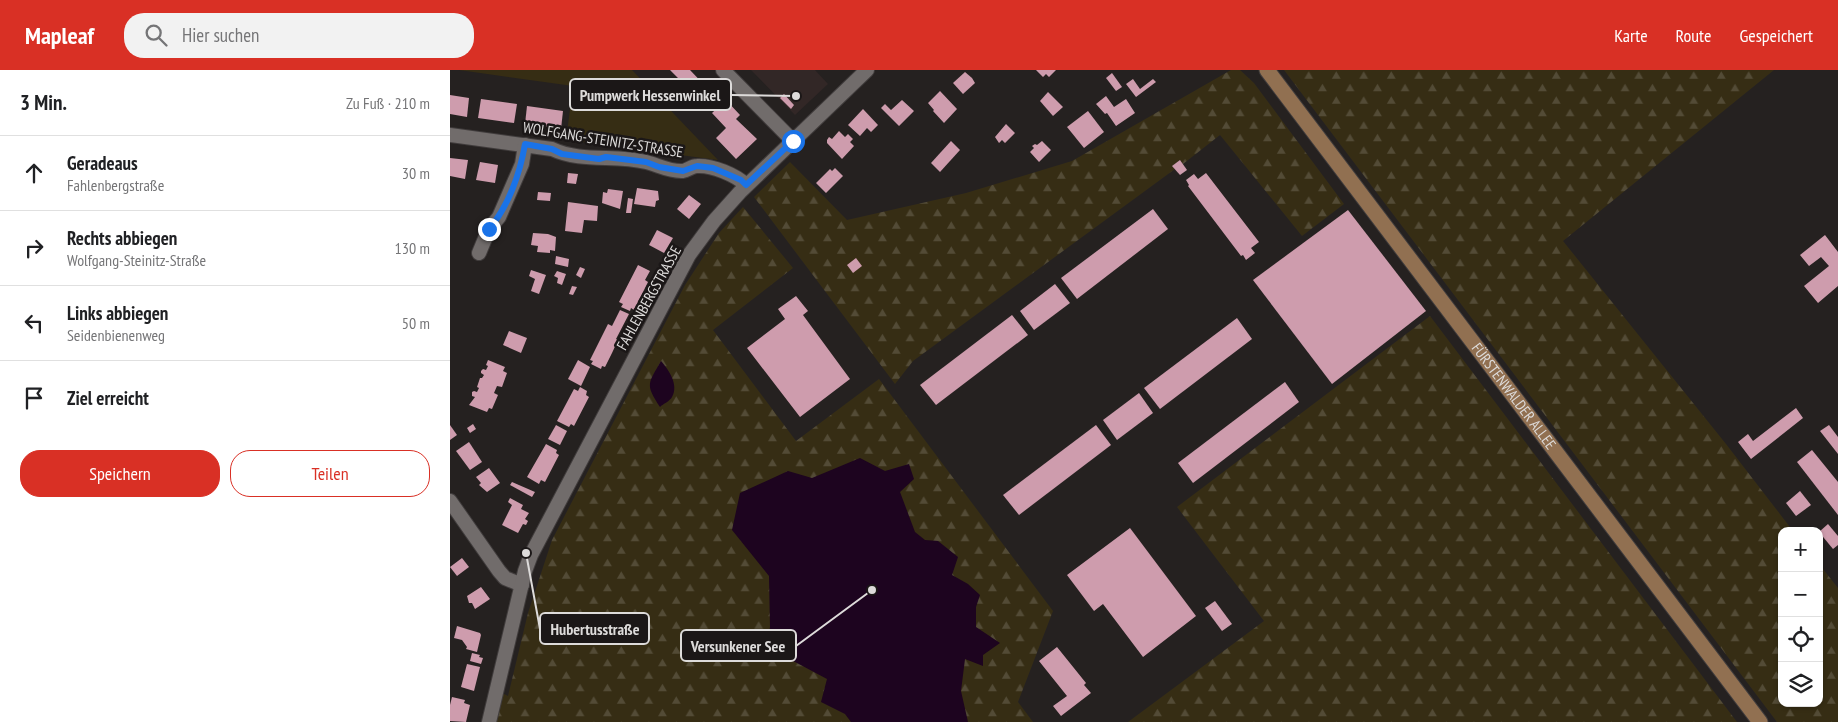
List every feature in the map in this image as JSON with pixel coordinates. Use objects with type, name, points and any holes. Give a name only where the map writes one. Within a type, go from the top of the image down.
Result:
[{"type":"main road","name":"FÜRSTENWALDER ALLEE","points":[[1267,70],[1760,722]]},
{"type":"street","points":[[723,70],[793,141]]},
{"type":"street","name":"FAHLENBERGSTRASSE","points":[[489,722],[531,555],[689,255],[714,221],[746,185],[867,70]]},
{"type":"street","name":"WOLFGANG-STEINITZ-STRASSE","points":[[450,135],[525,144],[552,149],[562,154],[646,162],[659,167],[683,171],[697,166],[713,168],[741,180],[746,185]]},
{"type":"street","points":[[479,253],[489,229],[499,217],[522,164],[525,144]]},
{"type":"street","points":[[450,501],[498,571],[506,578],[522,585]]},
{"type":"shaded area","points":[[751,70],[815,70],[828,84],[795,115]]},
{"type":"shaded area","points":[[661,361],[670,373],[674,383],[674,392],[671,398],[660,407],[652,393],[650,384]]},
{"type":"shaded area","points":[[860,458],[885,471],[909,464],[914,479],[900,492],[915,532],[925,540],[938,541],[958,557],[952,575],[968,584],[980,595],[976,607],[976,627],[1000,643],[983,655],[983,666],[965,659],[961,691],[968,722],[851,722],[845,714],[821,702],[827,679],[767,647],[770,627],[769,576],[732,530],[740,493],[788,471],[812,478]]},
{"type":"green space","points":[[459,70],[632,70],[718,160],[566,140],[573,86]]},
{"type":"green space","points":[[1231,70],[1240,70],[1254,83],[1344,204],[1302,236],[1220,135],[1183,164],[1180,160],[1172,166],[1175,169],[913,361],[895,384],[754,197],[790,162],[847,220],[966,193],[1072,161]]},
{"type":"green space","points":[[1284,70],[1774,70],[1563,241],[1726,444],[1790,527],[1778,527],[1778,707],[1823,707],[1823,569],[1838,588],[1838,722],[1777,722]]},
{"type":"green space","points":[[743,207],[793,268],[713,330],[796,441],[879,379],[1053,611],[1018,702],[1033,722],[495,722],[502,693],[508,696],[528,613],[552,540],[685,285],[719,233]]},
{"type":"green space","points":[[1430,316],[1737,722],[1128,722],[1264,621],[1177,507]]},
{"type":"building","points":[[670,70],[690,70],[710,91],[690,111],[669,90],[680,80]]},
{"type":"building","points":[[1036,70],[1056,70],[1049,77],[1046,74],[1043,77]]},
{"type":"building","points":[[965,72],[975,83],[963,94],[953,83]]},
{"type":"building","points":[[1112,73],[1122,87],[1116,91],[1106,78]]},
{"type":"building","points":[[1133,79],[1140,89],[1153,79],[1156,82],[1136,97],[1126,84]]},
{"type":"building","points":[[940,91],[957,109],[944,123],[928,103]]},
{"type":"building","points":[[1048,92],[1063,107],[1053,116],[1040,101]]},
{"type":"building","points":[[784,94],[794,105],[791,109],[780,98]]},
{"type":"building","points":[[450,95],[469,98],[467,117],[450,114]]},
{"type":"building","points":[[1106,96],[1114,107],[1126,99],[1135,113],[1116,126],[1107,113],[1105,114],[1096,104]]},
{"type":"building","points":[[481,99],[517,104],[514,123],[478,118]]},
{"type":"building","points":[[726,100],[740,115],[736,119],[757,139],[736,159],[716,138],[726,128],[712,113]]},
{"type":"building","points":[[902,100],[914,111],[899,126],[881,108],[885,104],[891,110]]},
{"type":"building","points":[[527,106],[563,111],[561,129],[525,124]]},
{"type":"building","points":[[863,109],[878,125],[871,132],[867,128],[860,136],[848,125]]},
{"type":"building","points":[[1088,111],[1104,132],[1084,148],[1067,127]]},
{"type":"building","points":[[1006,124],[1015,133],[1005,143],[1002,140],[999,143],[995,137]]},
{"type":"building","points":[[839,131],[845,137],[848,134],[853,139],[850,142],[854,146],[842,159],[827,143],[829,137],[832,139]]},
{"type":"building","points":[[951,141],[960,150],[940,172],[931,163]]},
{"type":"building","points":[[1042,141],[1051,150],[1039,162],[1030,152],[1034,148],[1032,146]]},
{"type":"building","points":[[450,158],[468,160],[465,179],[450,176]]},
{"type":"building","points":[[1180,160],[1187,170],[1180,175],[1172,166]]},
{"type":"building","points":[[480,162],[498,165],[495,183],[476,180]]},
{"type":"building","points":[[835,168],[843,176],[826,193],[816,183],[830,169],[832,171]]},
{"type":"building","points":[[568,173],[578,174],[576,184],[567,183]]},
{"type":"building","points":[[1206,173],[1259,242],[1251,248],[1255,253],[1246,260],[1188,186],[1186,180],[1194,174],[1198,179]]},
{"type":"building","points":[[637,188],[658,191],[659,200],[656,201],[655,207],[634,204]]},
{"type":"building","points":[[608,189],[623,191],[620,209],[602,203],[603,192],[607,193]]},
{"type":"building","points":[[538,192],[551,193],[550,201],[537,200]]},
{"type":"building","points":[[689,195],[701,204],[689,219],[677,209]]},
{"type":"building","points":[[628,198],[633,199],[631,213],[626,213]]},
{"type":"building","points":[[568,202],[598,206],[597,221],[584,220],[582,233],[565,231]]},
{"type":"building","points":[[1153,209],[1168,229],[1077,299],[1061,278]]},
{"type":"building","points":[[1348,210],[1426,311],[1332,384],[1253,280]]},
{"type":"building","points":[[657,230],[673,238],[664,253],[649,245]]},
{"type":"building","points":[[533,233],[548,234],[556,237],[555,251],[550,250],[550,253],[537,252],[538,246],[531,245]]},
{"type":"building","points":[[1825,235],[1838,252],[1838,286],[1818,303],[1804,286],[1829,266],[1821,257],[1809,266],[1800,255]]},
{"type":"building","points":[[556,256],[569,259],[568,267],[555,264]]},
{"type":"building","points":[[856,258],[862,266],[853,273],[847,265]]},
{"type":"building","points":[[638,265],[650,271],[645,280],[648,282],[634,310],[631,308],[630,311],[621,307],[623,304],[619,302]]},
{"type":"building","points":[[580,267],[585,269],[581,278],[576,275]]},
{"type":"building","points":[[531,270],[546,275],[539,294],[531,291],[535,279],[529,276]]},
{"type":"building","points":[[557,271],[566,274],[562,285],[557,283],[558,278],[554,276]]},
{"type":"building","points":[[1055,284],[1070,303],[1034,330],[1020,311]]},
{"type":"building","points":[[572,286],[577,287],[573,295],[569,294]]},
{"type":"building","points":[[796,296],[808,311],[803,315],[850,379],[800,417],[747,348],[785,319],[778,309]]},
{"type":"building","points":[[620,310],[629,314],[616,339],[618,340],[605,367],[602,366],[601,369],[591,364],[593,361],[590,360],[608,324],[612,326]]},
{"type":"building","points":[[1012,315],[1028,335],[936,405],[920,385]]},
{"type":"building","points":[[1237,318],[1252,339],[1160,409],[1144,388]]},
{"type":"building","points":[[509,331],[527,338],[521,353],[503,345]]},
{"type":"building","points":[[488,360],[505,367],[503,371],[507,373],[502,387],[497,386],[494,393],[498,395],[492,409],[489,408],[487,412],[469,405],[475,397],[472,396],[472,392],[477,392],[479,388],[477,387],[480,378],[484,375],[481,371],[483,369],[486,370]]},
{"type":"building","points":[[578,360],[590,367],[581,386],[568,379]]},
{"type":"building","points":[[1285,382],[1299,402],[1193,483],[1178,463]]},
{"type":"building","points":[[580,387],[587,391],[586,395],[589,397],[574,426],[571,424],[569,427],[557,421],[574,389],[578,391]]},
{"type":"building","points":[[1139,393],[1153,413],[1117,440],[1103,420]]},
{"type":"building","points":[[1796,408],[1803,418],[1751,459],[1738,442],[1748,434],[1753,441]]},
{"type":"building","points":[[473,424],[476,429],[470,433],[467,428]]},
{"type":"building","points":[[450,425],[457,435],[450,440]]},
{"type":"building","points":[[556,425],[567,431],[560,445],[548,439]]},
{"type":"building","points":[[1096,425],[1111,445],[1019,515],[1003,495]]},
{"type":"building","points":[[1829,425],[1838,437],[1838,454],[1820,431]]},
{"type":"building","points":[[469,442],[482,462],[470,470],[456,451]]},
{"type":"building","points":[[546,444],[557,450],[556,453],[559,455],[545,482],[541,480],[539,484],[527,477]]},
{"type":"building","points":[[1812,450],[1838,482],[1838,515],[1797,462]]},
{"type":"building","points":[[489,468],[500,483],[487,492],[479,485],[481,483],[476,477]]},
{"type":"building","points":[[512,482],[535,492],[532,497],[510,485]]},
{"type":"building","points":[[1800,491],[1811,505],[1796,516],[1786,503]]},
{"type":"building","points":[[510,498],[523,505],[521,509],[529,513],[525,519],[528,521],[526,525],[523,524],[518,533],[502,525],[512,505],[508,502]]},
{"type":"building","points":[[1828,524],[1838,536],[1838,545],[1833,549],[1823,537],[1823,528]]},
{"type":"building","points":[[1130,528],[1196,616],[1143,657],[1103,604],[1094,611],[1067,575]]},
{"type":"building","points":[[462,558],[469,567],[457,576],[450,567]]},
{"type":"building","points":[[481,587],[490,599],[475,609],[472,603],[469,603],[467,596]]},
{"type":"building","points":[[1215,601],[1232,624],[1222,631],[1205,608]]},
{"type":"building","points":[[457,626],[480,633],[477,652],[466,649],[467,647],[462,640],[454,638]]},
{"type":"building","points":[[1057,647],[1086,683],[1084,685],[1091,693],[1061,716],[1053,706],[1067,696],[1039,661]]},
{"type":"building","points":[[472,653],[483,658],[481,664],[470,661]]},
{"type":"building","points":[[467,664],[480,667],[474,691],[461,687]]},
{"type":"building","points":[[452,697],[465,700],[464,703],[470,705],[466,722],[450,721]]},
{"type":"place","name":"Pumpwerk Hessenwinkel","points":[[796,96]]},
{"type":"place","name":"Hubertusstraße","points":[[526,553]]},
{"type":"place","name":"Versunkener See","points":[[872,590]]},
{"type":"route","points":[[489,229],[499,217],[522,164],[525,144],[552,149],[562,154],[646,162],[659,167],[683,171],[697,166],[713,168],[741,180],[746,185],[793,141]]}]
